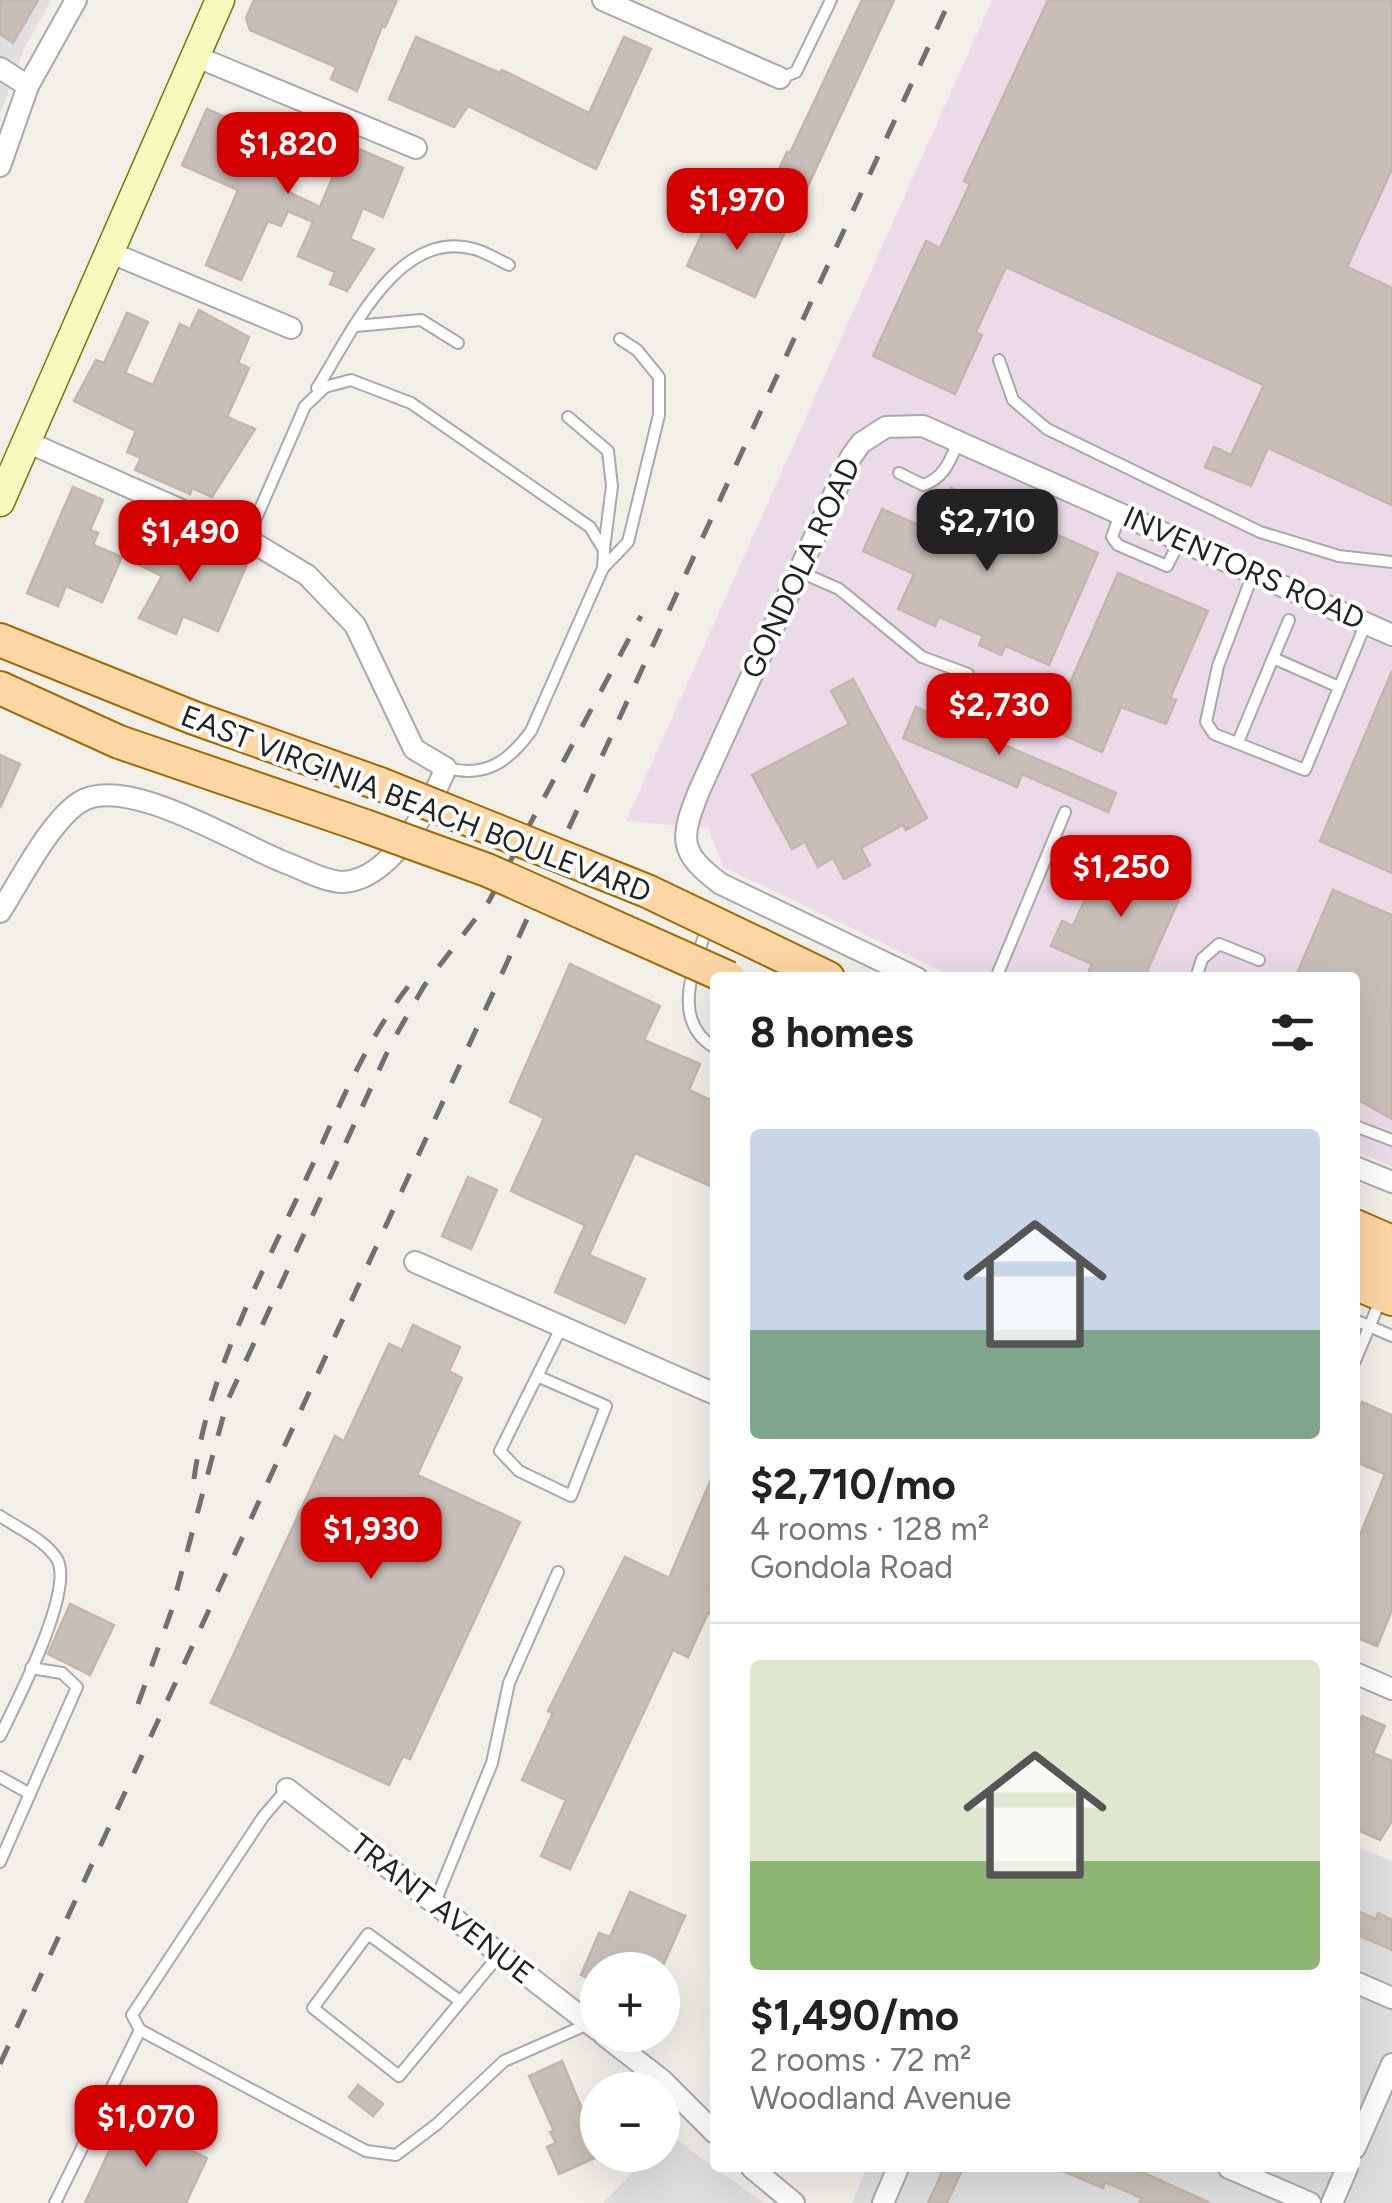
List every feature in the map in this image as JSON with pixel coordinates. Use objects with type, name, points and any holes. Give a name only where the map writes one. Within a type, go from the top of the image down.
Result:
[{"type":"main road","points":[[0,502],[220,0]]},
{"type":"main road","name":"EAST VIRGINIA BEACH BOULEVARD","points":[[0,640],[194,718],[380,784],[647,891],[816,972]]},
{"type":"main road","name":"EAST VIRGINIA BEACH BOULEVARD","points":[[0,688],[119,742],[487,870],[716,972]]},
{"type":"main road","points":[[1360,1228],[1392,1242]]},
{"type":"main road","points":[[1360,1261],[1380,1287]]},
{"type":"street","points":[[0,166],[28,86],[76,0]]},
{"type":"street","points":[[603,0],[780,78]]},
{"type":"street","points":[[195,56],[416,148]]},
{"type":"street","points":[[0,68],[28,86]]},
{"type":"street","points":[[109,252],[290,328]]},
{"type":"street","name":"GONDOLA ROAD","points":[[721,884],[689,855],[684,826],[797,571],[861,443],[874,433],[903,424],[923,426],[1096,502]]},
{"type":"street","points":[[0,912],[63,818],[88,798],[108,794],[156,804],[270,856],[341,882],[366,876],[405,840],[432,801],[446,768],[414,748],[367,645],[334,598],[308,575],[247,538],[25,441]]},
{"type":"street","name":"INVENTORS ROAD","points":[[1096,502],[1392,635]]},
{"type":"street","points":[[709,920],[721,884],[904,972]]},
{"type":"street","points":[[1360,1169],[1392,1182]]},
{"type":"street","points":[[415,1262],[710,1392]]},
{"type":"street","points":[[1360,1675],[1392,1689]]},
{"type":"street","name":"TRANT AVENUE","points":[[287,1789],[580,2016]]},
{"type":"street","points":[[1360,1984],[1392,1998]]},
{"type":"street","name":"TRANT AVENUE","points":[[626,2052],[710,2127]]},
{"type":"street","points":[[1360,2137],[1392,2064]]},
{"type":"street","points":[[757,2172],[794,2203]]},
{"type":"street","points":[[882,2203],[896,2172]]},
{"type":"street","points":[[1238,2172],[1310,2203]]},
{"type":"street","points":[[1332,2203],[1345,2172]]},
{"type":"lane","points":[[780,78],[796,72],[831,0]]},
{"type":"lane","points":[[247,538],[309,401],[356,326],[399,269],[430,251],[471,248],[509,265]]},
{"type":"lane","points":[[356,326],[421,320],[458,343]]},
{"type":"lane","points":[[446,768],[472,772],[492,768],[517,750],[558,679],[604,568],[628,542],[659,416],[659,378],[637,350],[620,339]]},
{"type":"lane","points":[[999,360],[1013,400],[1047,428],[1260,532],[1339,556],[1392,562]]},
{"type":"lane","points":[[309,401],[325,387],[351,380],[392,393],[590,527],[604,550]]},
{"type":"lane","points":[[568,417],[608,451],[612,486],[604,568]]},
{"type":"lane","points":[[899,474],[923,485],[932,482],[946,470],[958,441]]},
{"type":"lane","points":[[1121,513],[1112,537],[1118,545],[1168,566],[1180,540]]},
{"type":"lane","points":[[797,571],[838,589],[922,657],[968,674]]},
{"type":"lane","points":[[1253,573],[1223,650],[1206,722],[1214,734],[1306,770],[1366,623]]},
{"type":"lane","points":[[1238,742],[1289,620]]},
{"type":"lane","points":[[1272,658],[1339,687]]},
{"type":"lane","points":[[999,972],[1066,812]]},
{"type":"lane","points":[[709,920],[688,988],[688,1005],[701,1036],[710,1044]]},
{"type":"lane","points":[[1198,972],[1202,959],[1219,944],[1259,960]]},
{"type":"lane","points":[[1360,1128],[1392,1140]]},
{"type":"lane","points":[[1360,1349],[1380,1287]]},
{"type":"lane","points":[[1360,1322],[1392,1336]]},
{"type":"lane","points":[[537,1376],[606,1406],[571,1496],[518,1471],[500,1451],[537,1376],[561,1328]]},
{"type":"lane","points":[[0,1516],[47,1548],[61,1569],[59,1592],[0,1736]]},
{"type":"lane","points":[[435,1902],[492,1763],[510,1682],[558,1572]]},
{"type":"lane","points":[[0,1862],[76,1687],[62,1673],[31,1668]]},
{"type":"lane","points":[[0,1777],[30,1794]]},
{"type":"lane","points":[[287,1789],[159,1970],[132,2015],[140,2030],[366,2151],[396,2155],[437,2124],[504,2061],[580,2035]]},
{"type":"lane","points":[[460,2000],[368,1934],[312,2008],[399,2076],[501,1954]]},
{"type":"lane","points":[[55,2203],[140,2030]]},
{"type":"shaded area","points":[[0,0],[51,0],[24,49],[0,115]]},
{"type":"shaded area","points":[[992,0],[1392,0],[1392,1166],[1360,1153],[1360,972],[944,972],[723,867],[708,828],[626,821]]},
{"type":"shaded area","points":[[1360,1848],[1392,1861],[1392,2203],[852,2203],[865,2172],[1360,2172]]},
{"type":"shaded area","points":[[680,2142],[710,2164],[710,2172],[721,2172],[764,2203],[603,2203],[633,2172],[680,2172]]},
{"type":"building","points":[[0,0],[38,0],[13,43],[0,34]]},
{"type":"building","points":[[254,0],[397,0],[385,27],[382,26],[357,91],[331,79],[336,67],[250,30],[246,18]]},
{"type":"building","points":[[862,0],[894,0],[800,203],[774,191],[782,170],[779,169]]},
{"type":"building","points":[[1048,0],[1392,0],[1392,169],[1347,267],[1392,288],[1392,505],[1268,448],[1251,486],[1205,467],[1214,447],[1231,455],[1264,385],[1006,267],[976,332],[982,335],[955,394],[873,356],[926,241],[940,248],[970,184],[964,181]]},
{"type":"building","points":[[416,37],[500,73],[502,70],[589,113],[624,37],[651,49],[596,169],[468,106],[454,127],[389,99]]},
{"type":"building","points":[[207,109],[300,150],[282,189],[320,207],[347,144],[403,168],[383,217],[363,208],[350,239],[374,249],[347,291],[330,284],[335,272],[298,256],[313,222],[288,211],[281,226],[268,221],[241,280],[206,265],[238,190],[182,165]]},
{"type":"building","points":[[734,211],[784,234],[755,297],[687,266],[706,225],[724,233]]},
{"type":"building","points":[[199,310],[249,337],[238,363],[249,368],[227,417],[255,429],[212,497],[192,488],[190,494],[135,470],[141,458],[127,452],[136,431],[74,401],[96,360],[104,363],[127,313],[148,322],[125,373],[153,385],[180,324],[190,329]]},
{"type":"building","points":[[73,487],[103,500],[90,530],[98,533],[93,545],[122,557],[102,602],[66,586],[58,606],[27,593]]},
{"type":"building","points":[[951,488],[1098,553],[1049,665],[1006,646],[1001,655],[979,645],[983,636],[939,617],[935,626],[898,609],[914,574],[863,551],[882,509],[932,531]]},
{"type":"building","points":[[188,538],[247,564],[218,631],[183,616],[176,634],[139,618],[162,576],[131,561],[137,548],[152,555],[162,541],[178,552]]},
{"type":"building","points":[[1118,573],[1208,611],[1170,698],[1176,700],[1166,724],[1121,707],[1102,752],[1050,729]]},
{"type":"building","points":[[1392,671],[1392,873],[1320,841]]},
{"type":"building","points":[[853,679],[927,818],[906,830],[903,825],[861,848],[870,865],[844,879],[833,858],[818,867],[805,842],[792,849],[752,775],[849,724],[831,691]]},
{"type":"building","points":[[916,707],[1116,793],[1108,812],[1022,774],[1017,787],[903,738]]},
{"type":"building","points":[[0,755],[20,764],[0,808]]},
{"type":"building","points":[[1107,851],[1185,886],[1147,972],[1089,972],[1092,964],[1051,946],[1062,921],[1073,926]]},
{"type":"building","points":[[1333,890],[1392,915],[1392,1119],[1360,1101],[1360,972],[1298,972]]},
{"type":"building","points":[[570,964],[660,1006],[644,1040],[700,1064],[689,1090],[710,1100],[710,1186],[635,1153],[589,1255],[645,1279],[625,1323],[555,1292],[585,1225],[511,1191],[544,1118],[510,1102]]},
{"type":"building","points":[[468,1177],[497,1190],[471,1249],[442,1236]]},
{"type":"building","points":[[413,1325],[460,1347],[449,1371],[462,1378],[417,1475],[520,1522],[410,1759],[403,1756],[389,1785],[211,1703],[335,1436],[344,1441],[389,1344],[402,1350]]},
{"type":"building","points":[[1362,1402],[1392,1415],[1392,1610],[1377,1646],[1360,1639],[1360,1535],[1385,1474],[1360,1464]]},
{"type":"building","points":[[710,1482],[710,1614],[688,1657],[673,1650],[570,1869],[541,1856],[566,1800],[522,1780],[553,1713],[548,1711],[625,1557],[669,1578]]},
{"type":"building","points":[[70,1604],[114,1625],[90,1675],[48,1654]]},
{"type":"building","points":[[1362,1716],[1385,1726],[1373,1753],[1392,1761],[1392,1821],[1380,1840],[1360,1831]]},
{"type":"building","points":[[630,1892],[685,1916],[669,1952],[591,1952],[599,1933],[610,1937]]},
{"type":"building","points":[[1360,1912],[1376,1919],[1378,1913],[1392,1920],[1392,1950],[1360,1936]]},
{"type":"building","points":[[562,2061],[580,2104],[580,2164],[559,2174],[547,2147],[556,2143],[550,2132],[554,2131],[529,2076]]},
{"type":"building","points":[[358,2085],[383,2104],[373,2116],[349,2097]]},
{"type":"building","points":[[124,2119],[207,2158],[186,2203],[85,2203]]},
{"type":"building","points":[[942,2172],[961,2172],[947,2203],[928,2203]]},
{"type":"building","points":[[1065,2172],[1142,2172],[1210,2203],[1139,2203],[1142,2198],[1105,2182],[1103,2188]]},
{"type":"railway","points":[[0,2064],[950,0]]},
{"type":"railway","points":[[138,1704],[171,1612],[227,1402],[391,1044],[424,986],[489,901],[641,616]]},
{"type":"railway","points":[[194,1479],[211,1401],[254,1289],[356,1071],[385,1020],[420,972]]}]
